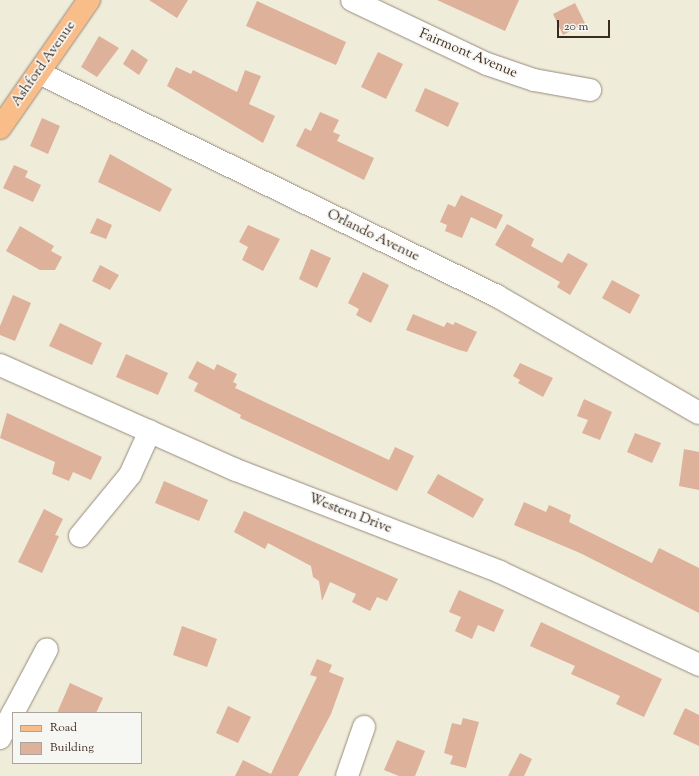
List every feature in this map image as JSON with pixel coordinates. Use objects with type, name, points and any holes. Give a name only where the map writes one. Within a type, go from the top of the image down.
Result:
[{"type":"main road","name":"Ashford Avenue","points":[[0,128],[89,0]]},
{"type":"street","name":"Fairmont Avenue","points":[[352,0],[487,64],[534,80],[590,90]]},
{"type":"street","name":"Orlando Avenue","points":[[38,73],[497,296],[699,413]]},
{"type":"street","name":"Western Drive","points":[[0,365],[236,470],[500,572],[699,665]]},
{"type":"street","points":[[80,536],[130,475],[150,431]]},
{"type":"street","points":[[14,712],[47,649]]},
{"type":"street","points":[[0,738],[12,715]]},
{"type":"street","points":[[347,776],[364,727]]},
{"type":"building","points":[[149,0],[188,0],[177,18]]},
{"type":"building","points":[[437,0],[519,0],[505,31]]},
{"type":"building","points":[[257,1],[346,42],[336,65],[246,26]]},
{"type":"building","points":[[575,3],[585,23],[563,35],[553,14]]},
{"type":"building","points":[[99,36],[119,48],[97,77],[81,67]]},
{"type":"building","points":[[132,49],[148,60],[139,75],[123,64]]},
{"type":"building","points":[[378,52],[403,64],[386,99],[361,87]]},
{"type":"building","points":[[176,67],[191,74],[193,70],[237,92],[245,70],[261,76],[249,104],[275,116],[263,143],[167,86]]},
{"type":"building","points":[[425,88],[459,103],[448,127],[415,111]]},
{"type":"building","points":[[320,112],[339,120],[333,132],[340,135],[337,141],[374,158],[364,180],[296,146],[305,128],[311,131]]},
{"type":"building","points":[[42,118],[60,126],[48,154],[30,146]]},
{"type":"building","points":[[110,154],[172,189],[160,212],[98,182]]},
{"type":"building","points":[[14,165],[28,171],[25,177],[41,185],[33,202],[3,188]]},
{"type":"building","points":[[461,195],[503,215],[496,229],[471,217],[462,238],[445,231],[447,225],[440,222],[448,204],[455,207]]},
{"type":"building","points":[[97,218],[112,225],[106,239],[90,233]]},
{"type":"building","points":[[507,224],[534,239],[531,246],[562,263],[568,253],[588,264],[570,295],[557,287],[560,282],[495,245]]},
{"type":"building","points":[[248,225],[280,239],[263,271],[242,260],[248,247],[239,242]]},
{"type":"building","points":[[20,226],[54,246],[51,251],[62,257],[55,270],[40,270],[6,251]]},
{"type":"building","points":[[311,249],[331,258],[317,288],[299,279]]},
{"type":"building","points":[[100,265],[119,275],[110,290],[92,281]]},
{"type":"building","points":[[363,272],[389,285],[371,323],[356,315],[359,309],[348,303]]},
{"type":"building","points":[[612,280],[640,295],[630,314],[602,298]]},
{"type":"building","points":[[13,295],[31,303],[15,341],[0,335],[0,326]]},
{"type":"building","points":[[413,314],[444,327],[447,322],[453,325],[455,322],[477,332],[467,352],[459,350],[406,330]]},
{"type":"building","points":[[60,323],[102,343],[92,365],[49,346]]},
{"type":"building","points":[[126,354],[168,373],[158,395],[116,377]]},
{"type":"building","points":[[197,361],[214,370],[217,364],[237,374],[233,382],[237,384],[235,388],[389,460],[395,447],[414,456],[397,491],[240,418],[241,415],[194,391],[198,383],[188,378]]},
{"type":"building","points":[[520,363],[553,378],[543,397],[518,383],[520,380],[513,376]]},
{"type":"building","points":[[584,399],[612,412],[600,440],[582,433],[588,420],[577,416]]},
{"type":"building","points":[[7,413],[102,457],[91,480],[73,472],[69,481],[52,474],[55,462],[0,438]]},
{"type":"building","points":[[635,433],[661,443],[652,463],[627,452]]},
{"type":"building","points":[[684,449],[699,452],[699,490],[679,486]]},
{"type":"building","points":[[438,474],[484,499],[473,518],[427,493]]},
{"type":"building","points":[[164,481],[208,500],[199,521],[155,503]]},
{"type":"building","points":[[524,502],[546,512],[549,505],[571,515],[569,522],[652,563],[659,548],[699,568],[699,613],[580,553],[514,525]]},
{"type":"building","points":[[44,509],[63,519],[55,535],[59,536],[42,573],[18,562]]},
{"type":"building","points":[[244,511],[398,579],[387,601],[377,597],[370,611],[352,602],[356,594],[330,582],[322,601],[319,581],[313,577],[311,566],[268,543],[265,549],[234,532]]},
{"type":"building","points":[[459,590],[504,610],[494,632],[478,625],[472,639],[455,631],[461,617],[449,612]]},
{"type":"building","points":[[541,622],[662,679],[644,717],[616,704],[620,696],[571,674],[575,666],[530,646]]},
{"type":"building","points":[[182,626],[217,639],[207,667],[173,655]]},
{"type":"building","points":[[317,659],[332,665],[329,672],[344,678],[331,714],[298,776],[235,776],[243,760],[271,774],[317,677],[310,675]]},
{"type":"building","points":[[70,683],[103,698],[96,712],[57,712]]},
{"type":"building","points":[[228,706],[251,717],[238,743],[216,733]]},
{"type":"building","points":[[685,708],[699,715],[699,746],[673,734]]},
{"type":"building","points":[[463,718],[479,722],[466,768],[450,764],[453,756],[444,753],[452,723],[461,725]]},
{"type":"building","points":[[397,740],[425,751],[415,776],[399,776],[384,770]]},
{"type":"building","points":[[520,753],[532,759],[524,776],[508,776]]}]
